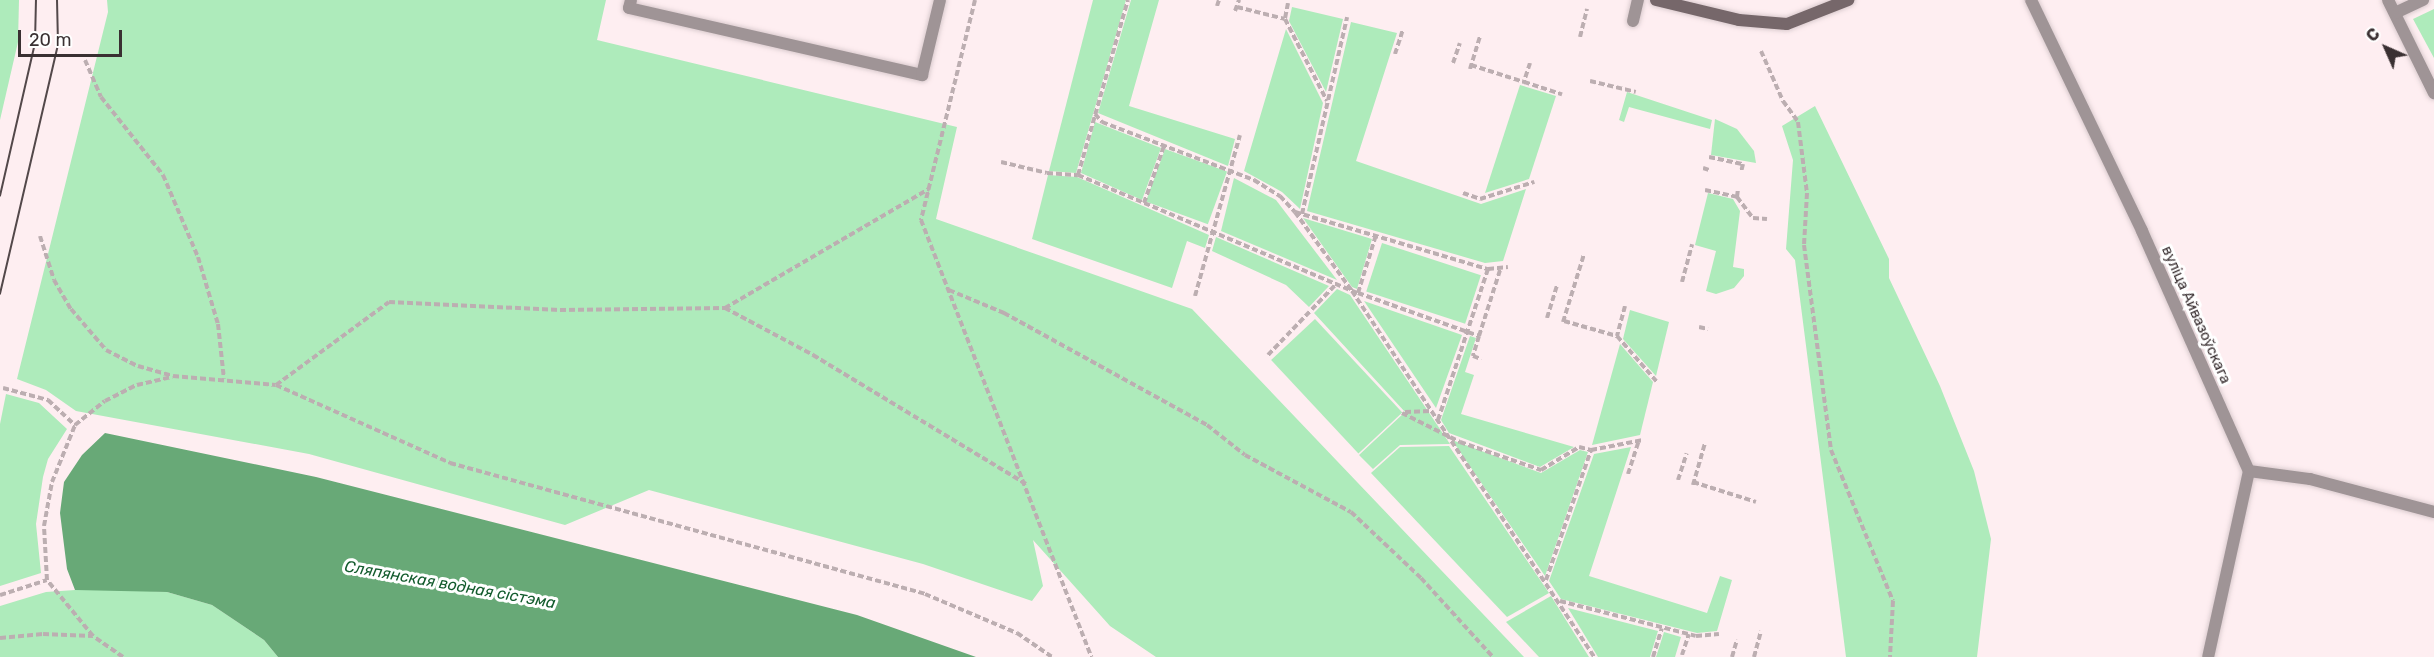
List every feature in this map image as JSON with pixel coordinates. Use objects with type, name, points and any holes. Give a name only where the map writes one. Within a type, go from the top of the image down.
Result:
[{"type":"street","points":[[631,0],[629,8],[922,75],[940,0]]},
{"type":"street","points":[[1633,21],[1638,0]]},
{"type":"street","points":[[1656,0],[1739,20],[1787,24],[1848,0]]},
{"type":"street","name":"вуліца Айвазоўскага","points":[[2031,0],[2142,231],[2249,471]]},
{"type":"street","points":[[2388,0],[2434,93]]},
{"type":"street","points":[[2395,13],[2423,0]]},
{"type":"street","points":[[2208,657],[2249,471],[2310,479],[2434,512]]},
{"type":"path","points":[[975,0],[921,220],[1027,484],[1091,657]]},
{"type":"path","points":[[1078,175],[1128,0]]},
{"type":"path","points":[[1217,6],[1219,0]]},
{"type":"path","points":[[1239,0],[1236,9],[1285,19]]},
{"type":"path","points":[[1288,3],[1285,19],[1328,101]]},
{"type":"path","points":[[1582,34],[1587,9]]},
{"type":"path","points":[[1302,214],[1347,17]]},
{"type":"path","points":[[1395,54],[1403,30]]},
{"type":"path","points":[[1480,36],[1470,67],[1562,94]]},
{"type":"path","points":[[1453,63],[1460,44]]},
{"type":"path","points":[[1761,51],[1783,101],[1798,122],[1807,193],[1804,245],[1831,450],[1893,601],[1890,657]]},
{"type":"path","points":[[85,60],[101,97],[163,174],[198,257],[218,324],[224,379]]},
{"type":"path","points":[[1524,82],[1530,63]]},
{"type":"path","points":[[1590,81],[1636,92]]},
{"type":"path","points":[[1095,114],[1102,122],[1232,170],[1280,196],[1295,212],[1352,291],[1447,436],[1560,601],[1594,657]]},
{"type":"path","points":[[1196,296],[1240,135]]},
{"type":"path","points":[[1144,203],[1164,146]]},
{"type":"path","points":[[1709,157],[1743,164],[1742,172]]},
{"type":"path","points":[[1001,162],[1047,173],[1078,175],[1352,291],[1479,336]]},
{"type":"path","points":[[1703,168],[1709,170]]},
{"type":"path","points":[[1463,193],[1480,200],[1534,182]]},
{"type":"path","points":[[725,308],[929,189]]},
{"type":"path","points":[[1737,197],[1738,189]]},
{"type":"path","points":[[1705,190],[1737,197],[1753,218],[1767,219]]},
{"type":"path","points":[[1295,212],[1488,269],[1508,267]]},
{"type":"path","points":[[40,236],[65,299],[106,350],[138,366],[173,376],[276,385],[450,463],[925,594],[1017,633],[1052,657]]},
{"type":"path","points":[[1358,293],[1376,236]]},
{"type":"path","points":[[1682,282],[1692,244]]},
{"type":"path","points":[[1584,254],[1563,322],[1617,336],[1657,382]]},
{"type":"path","points":[[1482,359],[1473,356],[1501,267]]},
{"type":"path","points":[[1438,421],[1488,269]]},
{"type":"path","points":[[1268,355],[1336,284]]},
{"type":"path","points":[[1547,318],[1557,286]]},
{"type":"path","points":[[948,289],[1004,313],[1187,414],[1245,455],[1351,512],[1422,578],[1493,657]]},
{"type":"path","points":[[276,385],[389,302],[560,310],[725,308],[813,355],[1027,484]]},
{"type":"path","points":[[1617,336],[1625,306]]},
{"type":"path","points":[[1699,327],[1708,329]]},
{"type":"path","points":[[123,657],[93,636],[47,580],[46,515],[59,460],[75,425],[105,400],[137,385],[173,376]]},
{"type":"path","points":[[3,388],[48,400],[75,425]]},
{"type":"path","points":[[1431,411],[1402,413],[1447,436],[1541,470],[1579,447],[1591,450],[1641,440],[1629,474]]},
{"type":"path","points":[[1705,443],[1693,483],[1756,502]]},
{"type":"path","points":[[1546,581],[1591,450]]},
{"type":"path","points":[[1678,480],[1687,453]]},
{"type":"path","points":[[0,595],[47,580]]},
{"type":"path","points":[[1560,601],[1689,634],[1719,634]]},
{"type":"path","points":[[1653,657],[1662,628]]},
{"type":"path","points":[[1754,657],[1761,631]]},
{"type":"path","points":[[0,638],[43,634],[93,636]]},
{"type":"path","points":[[1682,655],[1689,634]]},
{"type":"path","points":[[1732,657],[1737,640]]},
{"type":"shaded area","points":[[0,0],[19,0],[18,42],[0,120]]},
{"type":"shaded area","points":[[107,0],[606,0],[597,40],[957,127],[936,219],[1192,309],[1524,657],[1156,657],[1110,626],[1033,540],[1043,586],[1032,601],[923,564],[649,490],[565,525],[309,454],[76,411],[46,390],[17,379],[108,12]]},
{"type":"shaded area","points":[[1093,0],[1126,0],[1076,173],[1049,171]]},
{"type":"shaded area","points":[[1131,0],[1159,0],[1129,106],[1235,139],[1228,166],[1098,113]]},
{"type":"shaded area","points":[[1292,7],[1343,19],[1326,92],[1289,21]]},
{"type":"shaded area","points":[[2434,9],[2434,58],[2413,19]]},
{"type":"shaded area","points":[[1351,22],[1397,33],[1356,161],[1481,204],[1526,189],[1503,261],[1485,263],[1307,211]]},
{"type":"shaded area","points":[[1286,29],[1323,103],[1300,209],[1282,192],[1244,171]]},
{"type":"shaded area","points":[[1520,85],[1556,96],[1529,179],[1485,193]]},
{"type":"shaded area","points":[[1627,92],[1712,120],[1710,129],[1629,107],[1624,122],[1619,120]]},
{"type":"shaded area","points":[[1815,106],[1889,259],[1889,278],[1940,386],[1974,471],[1991,539],[1977,657],[1846,657],[1795,260],[1786,249],[1793,160],[1782,126]]},
{"type":"shaded area","points":[[1715,119],[1737,129],[1754,151],[1756,163],[1711,155]]},
{"type":"shaded area","points":[[1095,122],[1161,148],[1142,200],[1081,173]]},
{"type":"shaded area","points":[[1165,149],[1227,172],[1208,224],[1146,202]]},
{"type":"shaded area","points":[[1048,175],[1077,177],[1209,235],[1205,248],[1187,241],[1172,288],[1032,239]]},
{"type":"shaded area","points":[[1234,178],[1276,200],[1337,280],[1221,231]]},
{"type":"shaded area","points":[[1708,193],[1733,199],[1740,211],[1733,267],[1744,269],[1744,276],[1734,288],[1716,294],[1706,291],[1716,251],[1695,245]]},
{"type":"shaded area","points":[[1303,218],[1372,239],[1357,289],[1352,287]]},
{"type":"shaded area","points":[[1216,237],[1329,286],[1309,307],[1286,285],[1212,251]]},
{"type":"shaded area","points":[[1382,243],[1481,275],[1465,324],[1366,292]]},
{"type":"shaded area","points":[[1337,289],[1350,295],[1450,444],[1400,445],[1373,469],[1359,455],[1405,412],[1314,313]]},
{"type":"shaded area","points":[[1364,301],[1462,335],[1436,408]]},
{"type":"shaded area","points":[[1630,310],[1669,322],[1656,376],[1623,339]]},
{"type":"shaded area","points":[[1315,319],[1402,413],[1358,454],[1271,360]]},
{"type":"shaded area","points":[[1470,336],[1476,338],[1465,372],[1474,375],[1461,414],[1574,447],[1540,467],[1449,433],[1441,420]]},
{"type":"shaded area","points":[[1620,344],[1653,382],[1640,435],[1592,445]]},
{"type":"shaded area","points":[[6,394],[39,403],[67,429],[48,459],[43,477],[36,524],[41,573],[0,586],[0,424]]},
{"type":"shaded area","points":[[1452,440],[1541,473],[1580,450],[1588,452],[1545,576]]},
{"type":"shaded area","points":[[1449,446],[1549,593],[1507,617],[1371,473],[1400,447]]},
{"type":"shaded area","points":[[1631,447],[1589,576],[1707,613],[1720,576],[1732,580],[1717,631],[1697,633],[1561,599],[1549,581],[1594,454]]},
{"type":"shaded area","points":[[104,588],[167,592],[212,605],[264,640],[278,657],[0,657],[0,606],[46,592]]},
{"type":"shaded area","points":[[1551,596],[1589,657],[1539,657],[1506,622]]},
{"type":"shaded area","points":[[1568,608],[1658,631],[1650,657],[1598,657]]},
{"type":"shaded area","points":[[1664,632],[1681,637],[1675,657],[1656,657]]},
{"type":"water","name":"Сляпянская водная сістэма","points":[[105,433],[316,477],[857,615],[976,657],[278,657],[264,640],[212,605],[167,592],[75,590],[67,569],[60,513],[64,482],[82,455]]},
{"type":"tram line","points":[[0,196],[35,43],[36,0]]},
{"type":"tram line","points":[[0,294],[58,44],[57,0]]}]
